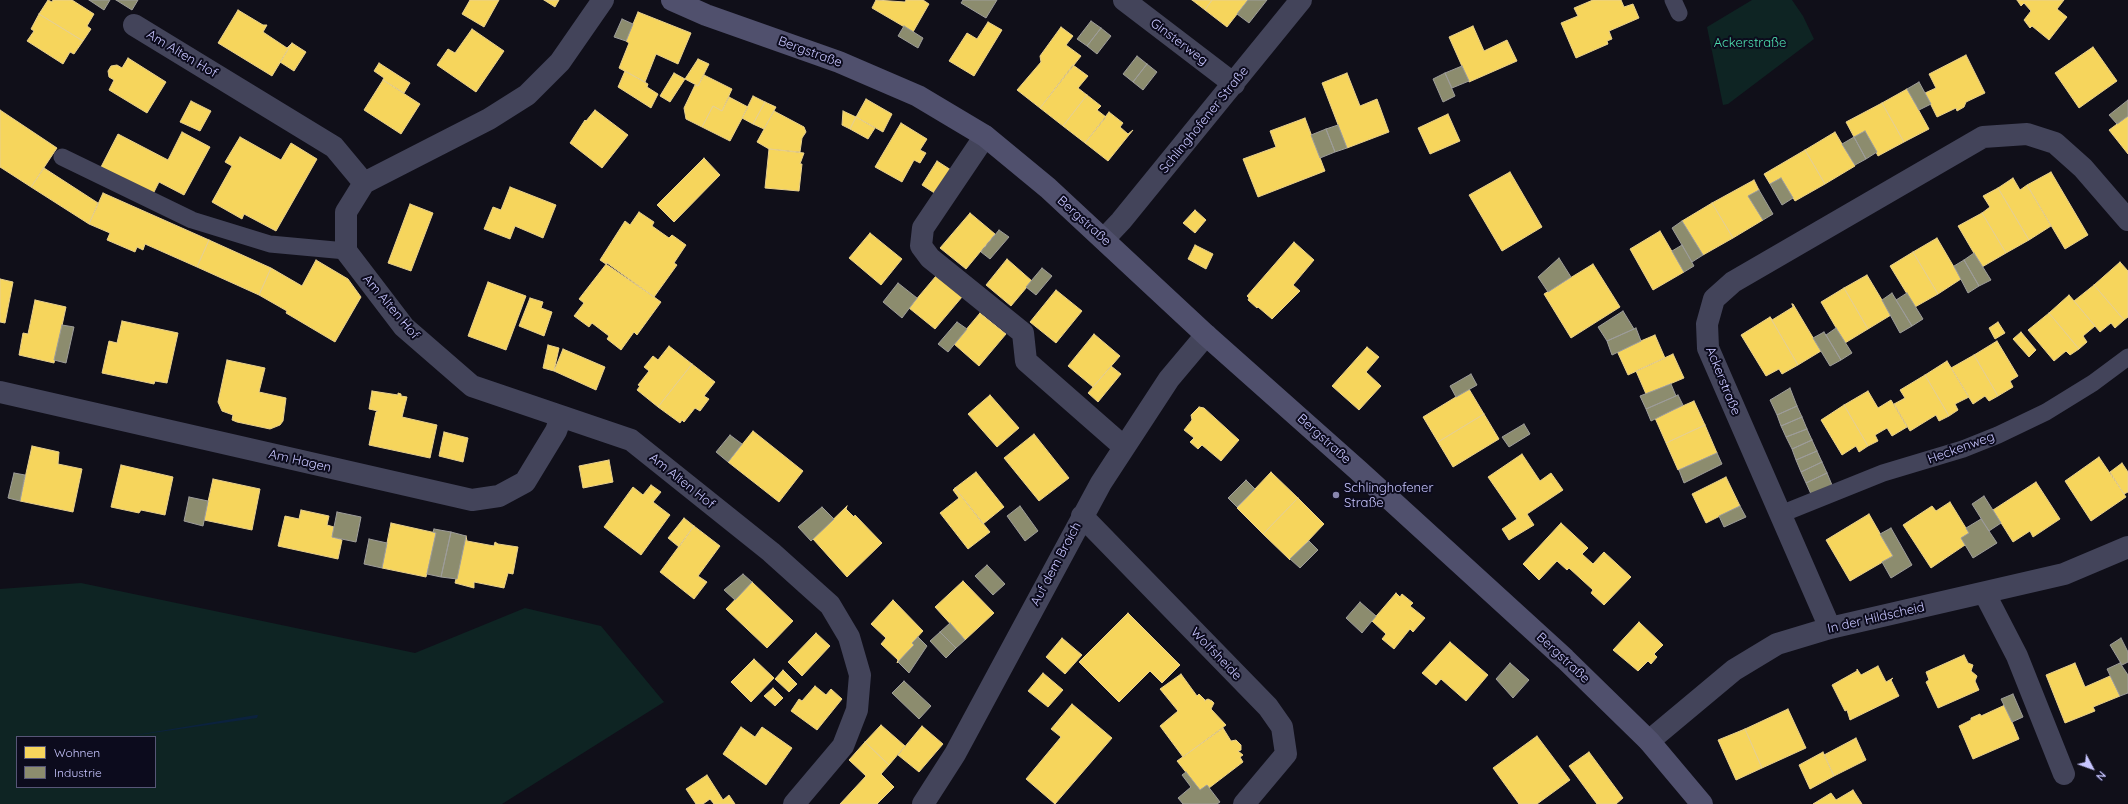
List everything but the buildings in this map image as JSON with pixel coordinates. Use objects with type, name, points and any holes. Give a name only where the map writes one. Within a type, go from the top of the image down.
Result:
[{"type":"street","points":[[346,251],[346,212],[364,183],[489,120],[527,95],[560,62],[603,0]]},
{"type":"street","name":"Bergstraße","points":[[672,0],[706,15],[794,45],[861,71],[918,96],[985,136],[1048,188],[1206,335],[1397,505],[1577,670],[1649,740],[1702,804]]},
{"type":"street","name":"Ginsterweg","points":[[1124,0],[1234,84]]},
{"type":"street","name":"Schlinghofener Straße","points":[[1104,239],[1234,84],[1301,0]]},
{"type":"street","name":"Am Alten Hof","points":[[134,25],[334,147],[364,183]]},
{"type":"street","name":"Ackerstraße","points":[[1830,628],[1708,348],[1707,324],[1714,299],[1734,282],[1983,137],[2027,134],[2055,143],[2083,168],[2128,220]]},
{"type":"street","points":[[985,136],[923,228],[921,246],[930,258],[1023,333],[1026,360],[1124,447]]},
{"type":"street","name":"Am Alten Hof","points":[[346,251],[404,327],[472,386],[631,440],[771,552],[830,604],[849,637],[860,675],[857,710],[843,746],[794,804]]},
{"type":"street","name":"Auf dem Broich","points":[[923,804],[955,754],[1082,516],[1124,447],[1169,379],[1206,335]]},
{"type":"street","name":"Am Hagen","points":[[0,392],[472,500],[499,496],[525,482],[556,431],[561,417]]},
{"type":"street","name":"Wolfsheide","points":[[1082,516],[1268,707],[1282,727],[1286,754],[1244,804]]},
{"type":"street","name":"In der Hildscheid","points":[[1649,740],[1734,670],[1777,644],[1830,628],[1985,594],[2064,574],[2128,547]]},
{"type":"street","points":[[1985,594],[2017,656],[2064,774]]},
{"type":"lane","points":[[62,158],[192,220],[270,244],[346,251]]},
{"type":"lane","name":"Heckenweg","points":[[1781,514],[1883,473],[1963,449],[1998,435],[2046,412],[2093,383],[2128,357]]},
{"type":"green space","name":"Ackerstraße","points":[[1752,0],[1792,0],[1803,16],[1814,39],[1728,104],[1723,105],[1707,27]]},
{"type":"green space","points":[[81,583],[415,653],[525,608],[601,626],[664,702],[502,804],[0,804],[0,589]]},
{"type":"water","points":[[256,715],[258,715],[257,718],[130,736]]},
{"type":"place","name":"Schlinghofener Straße","points":[[1336,495]]}]
